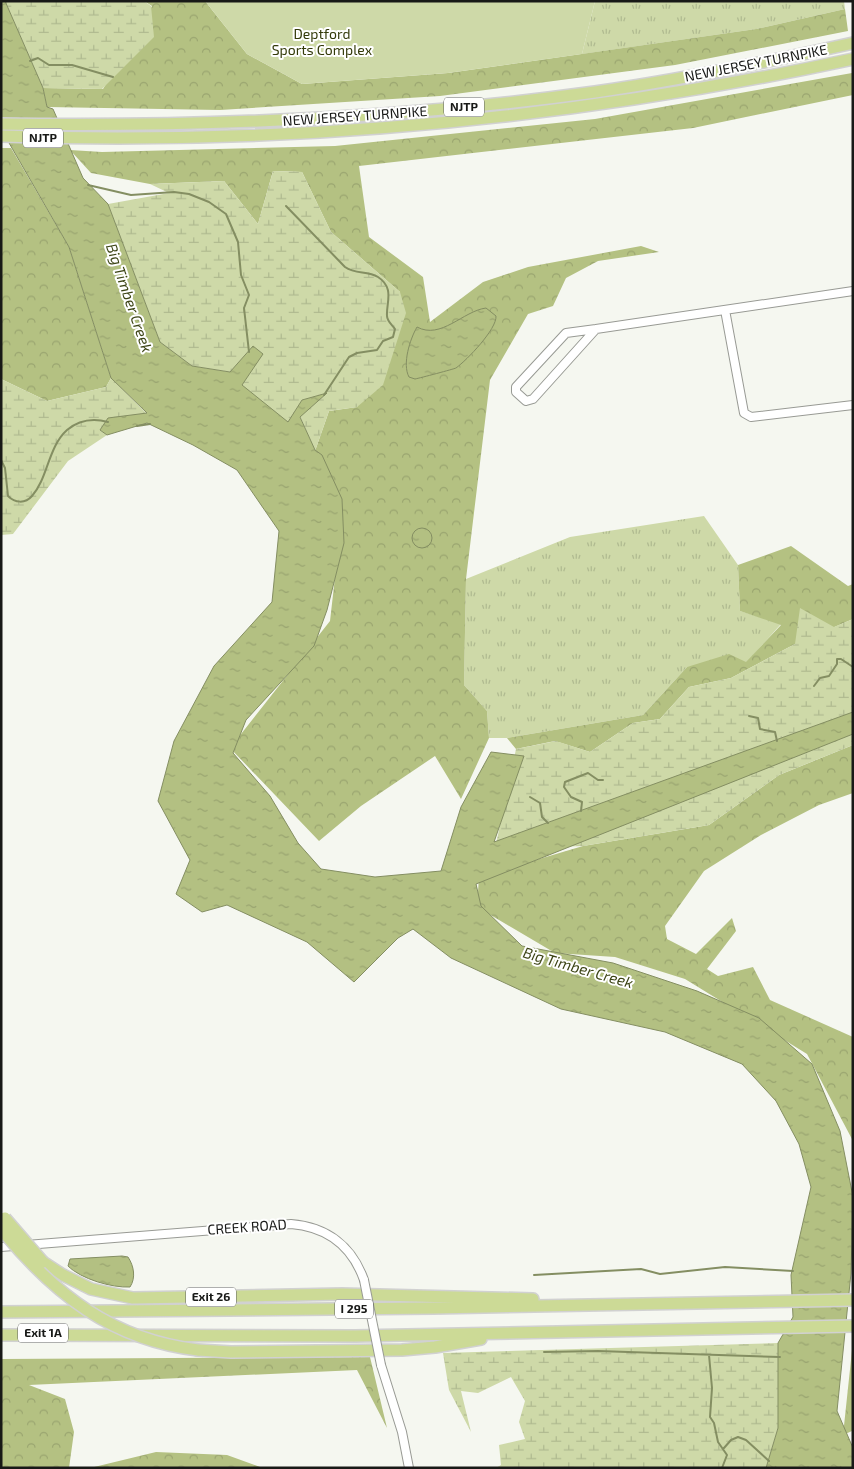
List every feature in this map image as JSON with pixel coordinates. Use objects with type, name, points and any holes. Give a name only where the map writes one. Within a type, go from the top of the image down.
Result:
[{"type":"highway","name":"NEW JERSEY TURNPIKE","points":[[1,124],[197,124],[443,110],[595,92],[711,74],[853,43]]},
{"type":"highway","name":"NEW JERSEY TURNPIKE","points":[[1,136],[84,139],[178,139],[333,132],[522,115],[655,96],[853,59]]},
{"type":"highway","name":"Exit 26","points":[[3,1220],[44,1262],[63,1276],[83,1286],[109,1294],[133,1298],[342,1294],[707,1302]]},
{"type":"highway","points":[[3,1220],[40,1273],[61,1293],[90,1313],[138,1336],[198,1350],[231,1352],[419,1349],[532,1333]]},
{"type":"highway","name":"I 295","points":[[1,1312],[853,1300]]},
{"type":"highway","name":"I 295","points":[[1,1335],[309,1336],[853,1326]]},
{"type":"highway","name":"Exit 1A","points":[[1,1331],[84,1334]]},
{"type":"street","points":[[596,329],[533,399],[526,401],[516,392],[516,387],[566,333],[853,291]]},
{"type":"street","points":[[725,310],[744,413],[751,417],[853,405]]},
{"type":"street","name":"CREEK ROAD","points":[[1,1247],[291,1224],[317,1229],[341,1243],[356,1260],[364,1280],[381,1365],[402,1432],[409,1468]]},
{"type":"green space","points":[[5,1],[144,1],[151,6],[154,37],[102,89],[43,88]]},
{"type":"green space","points":[[144,1],[205,1],[247,54],[302,84],[448,73],[756,29],[845,9],[848,31],[675,65],[440,96],[220,110],[47,107],[43,88],[103,89],[152,6]]},
{"type":"green space","name":"Deptford Sports Complex","points":[[205,1],[595,1],[582,54],[448,73],[302,84],[247,54]]},
{"type":"green space","points":[[595,1],[844,1],[845,9],[756,29],[582,54]]},
{"type":"green space","points":[[852,73],[853,95],[693,128],[359,166],[369,237],[423,277],[430,322],[483,282],[528,267],[641,246],[659,252],[598,261],[566,278],[553,306],[528,314],[490,380],[466,579],[464,685],[487,711],[489,738],[461,799],[435,756],[361,806],[319,841],[230,748],[330,621],[341,525],[315,451],[329,411],[357,407],[400,292],[331,232],[302,172],[273,171],[258,224],[224,181],[150,184],[91,173],[70,150],[102,152],[335,146],[595,119]]},
{"type":"green space","points":[[1,148],[11,148],[69,247],[111,378],[106,387],[47,401],[1,379]]},
{"type":"green space","points":[[273,171],[302,172],[331,232],[400,292],[406,313],[383,385],[357,407],[329,411],[315,451],[300,416],[326,394],[302,400],[288,423],[241,385],[262,354],[253,346],[231,372],[192,366],[160,342],[108,204],[169,193],[150,184],[224,181],[258,224]]},
{"type":"green space","points":[[111,378],[147,414],[100,430],[107,435],[68,461],[13,534],[1,535],[1,379],[47,401],[106,387]]},
{"type":"green space","points":[[704,516],[738,565],[740,611],[781,624],[746,663],[687,667],[643,715],[507,738],[489,738],[487,711],[464,685],[466,579],[570,537]]},
{"type":"green space","points":[[791,546],[848,586],[853,584],[853,619],[795,644],[731,678],[689,687],[660,719],[633,723],[590,752],[555,741],[516,749],[507,738],[643,715],[687,667],[729,654],[746,662],[781,625],[740,611],[738,565]]},
{"type":"green space","points":[[800,608],[834,627],[853,619],[853,745],[779,775],[709,825],[583,846],[495,849],[516,749],[556,741],[590,752],[633,723],[660,719],[689,687],[731,678],[795,644]]},
{"type":"green space","points":[[853,745],[853,793],[819,805],[761,835],[704,871],[665,926],[667,939],[696,954],[732,918],[736,931],[707,969],[718,976],[753,967],[770,1000],[853,1037],[853,1141],[807,1054],[685,979],[615,957],[555,953],[477,907],[479,877],[583,846],[709,825],[779,775]]},
{"type":"green space","points":[[853,1341],[853,1428],[852,1431],[843,1435]]},
{"type":"green space","points":[[778,1343],[778,1428],[766,1468],[496,1468],[501,1465],[499,1445],[525,1439],[519,1422],[525,1401],[511,1377],[478,1393],[461,1391],[471,1432],[449,1390],[443,1353]]},
{"type":"green space","points":[[370,1357],[387,1428],[357,1370],[29,1385],[65,1399],[74,1432],[69,1468],[1,1468],[1,1359]]},
{"type":"green space","points":[[156,1452],[227,1455],[263,1468],[90,1468]]},
{"type":"water","name":"Big Timber Creek","points":[[1,1],[5,1],[43,88],[47,107],[53,109],[83,178],[108,204],[160,342],[192,366],[230,372],[253,346],[263,354],[242,385],[288,422],[302,400],[327,393],[300,417],[315,450],[322,455],[342,499],[344,543],[327,610],[314,646],[246,720],[233,753],[270,796],[298,843],[321,869],[375,877],[441,871],[461,807],[491,752],[524,756],[494,842],[853,712],[853,734],[476,884],[481,906],[522,946],[613,963],[697,991],[759,1018],[812,1064],[840,1131],[853,1197],[851,1273],[837,1411],[853,1448],[853,1468],[766,1468],[778,1428],[778,1343],[793,1317],[791,1275],[811,1187],[799,1144],[776,1101],[742,1064],[665,1032],[561,1009],[451,958],[413,929],[398,938],[354,982],[307,942],[227,905],[202,912],[176,894],[190,860],[158,801],[174,741],[214,666],[272,602],[279,531],[237,470],[193,445],[147,423],[107,435],[100,430],[108,418],[147,413],[111,378],[69,247],[1,129]]},
{"type":"water","points":[[486,308],[496,316],[495,322],[481,344],[461,364],[456,368],[415,379],[409,377],[406,365],[412,338],[417,327],[435,330],[452,324],[477,310]]},
{"type":"water","points":[[422,528],[429,531],[432,538],[429,545],[422,548],[415,545],[412,538],[415,531]]},
{"type":"water","points":[[128,1257],[132,1264],[134,1276],[130,1287],[97,1282],[81,1275],[68,1266],[70,1259]]},
{"type":"waterway","points":[[30,61],[38,58],[49,65],[72,65],[113,77]]},
{"type":"waterway","points":[[88,185],[131,195],[174,192],[189,194],[209,202],[226,214],[238,242],[241,275],[249,295],[244,308],[249,352]]},
{"type":"waterway","points":[[286,206],[345,267],[353,271],[378,277],[383,281],[388,291],[387,316],[395,329],[393,337],[383,341],[377,350],[357,353],[349,357],[324,395]]},
{"type":"waterway","points":[[1,460],[5,468],[8,496],[17,501],[29,499],[42,480],[56,445],[67,430],[76,424],[86,421],[108,422]]},
{"type":"waterway","points":[[137,426],[150,424]]},
{"type":"waterway","points":[[814,686],[820,678],[829,676],[837,664],[837,659],[841,659],[853,667]]},
{"type":"waterway","points":[[749,716],[758,718],[760,729],[775,732],[777,741]]},
{"type":"waterway","points":[[581,811],[582,802],[571,797],[564,787],[565,782],[588,773],[598,780],[603,780]]},
{"type":"waterway","points":[[530,797],[540,803],[542,817],[548,823]]},
{"type":"waterway","points":[[534,1275],[641,1269],[660,1274],[725,1267],[793,1271]]},
{"type":"waterway","points":[[544,1352],[598,1351],[780,1357]]},
{"type":"waterway","points":[[709,1355],[712,1388],[710,1417],[714,1423],[718,1442],[727,1455],[722,1468]]},
{"type":"waterway","points":[[724,1448],[731,1440],[738,1437],[746,1440],[769,1461]]}]
